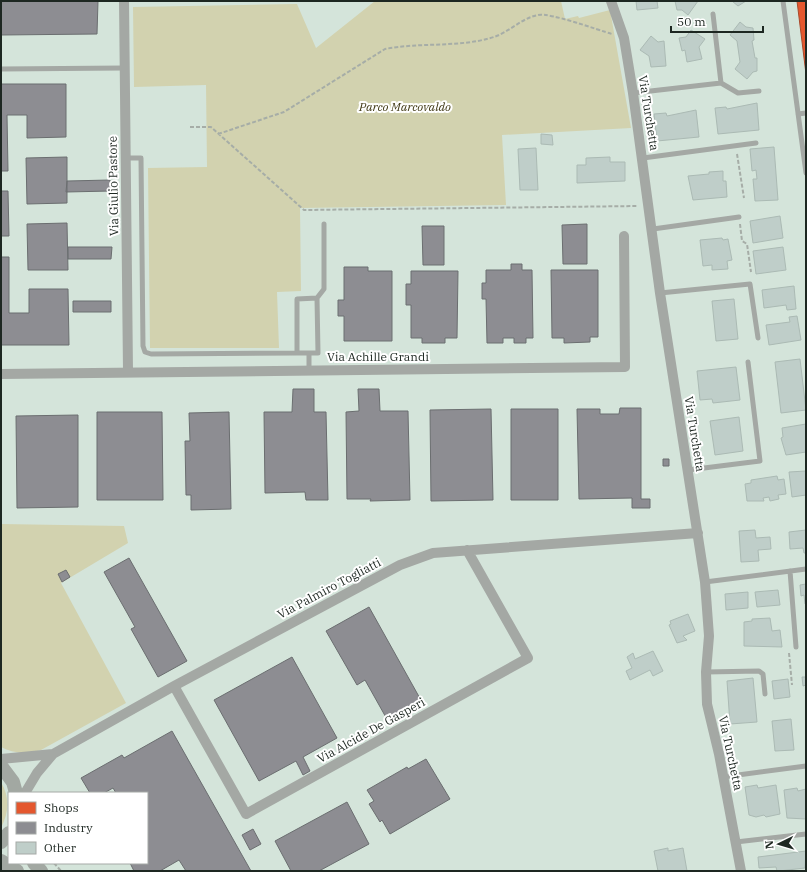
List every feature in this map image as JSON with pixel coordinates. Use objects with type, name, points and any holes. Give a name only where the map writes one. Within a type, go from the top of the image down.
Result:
[{"type":"street","name":"Via Giulio Pastore","points":[[124,1],[128,371]]},
{"type":"street","name":"Via Turchetta","points":[[611,1],[624,38],[633,93],[653,229],[660,293],[705,582],[709,636],[706,672],[707,704],[719,754],[722,777],[742,871]]},
{"type":"street","name":"Via Achille Grandi","points":[[1,374],[128,371],[625,367],[624,236]]},
{"type":"street","name":"Via Palmiro Togliatti","points":[[1,759],[53,754],[174,686],[400,564],[433,553],[698,533]]},
{"type":"street","name":"Via Alcide De Gasperi","points":[[174,686],[246,814],[528,658],[467,550]]},
{"type":"street","points":[[26,792],[37,773],[53,754]]},
{"type":"street","points":[[1,766],[13,782],[16,792]]},
{"type":"street","points":[[1,842],[8,834]]},
{"type":"street","points":[[1,861],[17,871]]},
{"type":"lane","points":[[783,1],[806,173]]},
{"type":"lane","points":[[713,14],[720,83]]},
{"type":"lane","points":[[1,69],[124,68]]},
{"type":"lane","points":[[633,93],[720,83],[738,93],[759,92]]},
{"type":"lane","points":[[798,114],[806,113]]},
{"type":"lane","points":[[643,158],[756,143]]},
{"type":"lane","points":[[125,158],[141,158],[143,346],[145,352],[151,354],[318,353],[318,298],[324,289],[324,224]]},
{"type":"lane","points":[[653,229],[739,217]]},
{"type":"lane","points":[[660,293],[750,284],[758,338]]},
{"type":"lane","points":[[297,353],[297,299],[318,298]]},
{"type":"lane","points":[[309,353],[309,370]]},
{"type":"lane","points":[[688,470],[760,461],[748,362]]},
{"type":"lane","points":[[705,582],[806,569]]},
{"type":"lane","points":[[790,571],[796,646]]},
{"type":"lane","points":[[706,672],[759,671],[763,674],[765,694]]},
{"type":"lane","points":[[722,777],[806,766]]},
{"type":"lane","points":[[736,842],[806,834]]},
{"type":"path","points":[[218,134],[284,112],[385,50],[403,46],[452,44],[495,37],[539,14],[573,22],[624,38]]},
{"type":"path","points":[[190,127],[211,127],[304,210],[649,206]]},
{"type":"path","points":[[729,147],[732,153],[738,154],[744,198]]},
{"type":"path","points":[[739,217],[742,241],[747,244],[751,272]]},
{"type":"path","points":[[792,686],[788,646],[796,646]]},
{"type":"green space","name":"Parco Marcovaldo","points":[[375,1],[561,1],[565,19],[578,16],[579,18],[610,10],[631,128],[502,135],[506,205],[300,208],[301,291],[277,292],[279,348],[150,348],[148,168],[207,167],[206,85],[134,87],[133,7],[297,4],[316,48]]},
{"type":"green space","points":[[1,524],[124,526],[128,543],[61,583],[126,703],[41,750],[30,752],[20,753],[1,747]]},
{"type":"green space","points":[[1,782],[6,794],[7,811],[1,828]]},
{"type":"building: Shops","points":[[797,1],[806,1],[806,74]]},
{"type":"building: Industry","points":[[1,1],[98,1],[97,34],[1,35]]},
{"type":"building: Industry","points":[[1,84],[66,84],[66,137],[27,138],[27,115],[7,115],[8,171],[1,171]]},
{"type":"building: Industry","points":[[67,157],[67,203],[27,204],[26,158]]},
{"type":"building: Industry","points":[[110,180],[111,191],[66,192],[67,181]]},
{"type":"building: Industry","points":[[1,191],[8,191],[9,236],[1,236]]},
{"type":"building: Industry","points":[[67,223],[68,270],[28,270],[27,224]]},
{"type":"building: Industry","points":[[587,224],[587,264],[563,264],[562,225]]},
{"type":"building: Industry","points":[[422,226],[444,226],[444,265],[423,265]]},
{"type":"building: Industry","points":[[68,247],[112,247],[111,259],[68,259]]},
{"type":"building: Industry","points":[[1,257],[9,257],[9,313],[29,313],[29,289],[68,289],[69,345],[1,345]]},
{"type":"building: Industry","points":[[511,264],[522,264],[522,270],[532,270],[533,338],[526,338],[526,343],[514,343],[514,338],[503,338],[503,343],[487,343],[486,299],[482,299],[482,283],[486,283],[486,270],[511,270]]},
{"type":"building: Industry","points":[[344,267],[368,267],[368,271],[392,271],[392,341],[344,341],[344,316],[338,316],[338,300],[344,300]]},
{"type":"building: Industry","points":[[551,270],[598,270],[598,337],[590,337],[590,342],[564,343],[564,338],[552,338]]},
{"type":"building: Industry","points":[[411,271],[458,271],[457,338],[445,338],[445,343],[422,343],[422,338],[411,338],[411,305],[406,305],[406,284],[411,284]]},
{"type":"building: Industry","points":[[73,301],[111,301],[111,312],[73,312]]},
{"type":"building: Industry","points":[[293,389],[314,389],[314,412],[326,412],[328,500],[306,500],[305,492],[265,493],[264,412],[292,412]]},
{"type":"building: Industry","points":[[358,389],[379,389],[380,411],[408,411],[410,500],[370,501],[371,499],[347,499],[346,412],[359,411]]},
{"type":"building: Industry","points":[[620,408],[641,408],[641,499],[650,499],[650,508],[632,508],[632,498],[579,499],[577,409],[600,409],[600,414],[619,414]]},
{"type":"building: Industry","points":[[491,409],[493,500],[431,501],[430,410]]},
{"type":"building: Industry","points":[[511,409],[558,409],[558,500],[511,500]]},
{"type":"building: Industry","points":[[97,412],[162,412],[163,500],[97,500]]},
{"type":"building: Industry","points":[[229,412],[231,509],[191,510],[191,495],[186,495],[185,441],[190,441],[189,413]]},
{"type":"building: Industry","points":[[78,415],[78,507],[17,508],[16,416]]},
{"type":"building: Industry","points":[[663,459],[669,459],[669,466],[663,466]]},
{"type":"building: Industry","points":[[129,558],[187,661],[158,677],[131,629],[135,627],[104,572]]},
{"type":"building: Industry","points":[[66,570],[70,577],[62,582],[58,574]]},
{"type":"building: Industry","points":[[369,607],[422,702],[388,721],[365,680],[357,685],[326,631]]},
{"type":"building: Industry","points":[[292,657],[337,738],[303,757],[310,771],[303,775],[296,761],[259,781],[214,700]]},
{"type":"building: Industry","points":[[172,731],[251,871],[186,871],[179,860],[160,871],[134,871],[130,864],[148,864],[148,792],[115,792],[113,788],[106,792],[89,792],[81,778],[122,755],[124,758]]},
{"type":"building: Industry","points":[[426,759],[450,799],[390,834],[382,820],[380,822],[369,804],[374,801],[367,790],[407,767],[408,769]]},
{"type":"building: Industry","points":[[347,802],[369,844],[319,871],[291,871],[275,841]]},
{"type":"building: Industry","points":[[253,829],[261,844],[250,850],[242,835]]},
{"type":"building: Other","points":[[636,1],[657,1],[658,8],[637,10]]},
{"type":"building: Other","points":[[675,1],[698,1],[688,15],[682,10],[677,10]]},
{"type":"building: Other","points":[[732,1],[746,1],[738,6]]},
{"type":"building: Other","points":[[740,22],[746,27],[753,28],[754,40],[752,41],[755,58],[757,58],[757,71],[753,72],[747,79],[735,69],[740,62],[737,41],[730,35]]},
{"type":"building: Other","points":[[691,30],[705,39],[699,47],[702,59],[687,62],[685,50],[682,51],[679,38],[686,37]]},
{"type":"building: Other","points":[[651,36],[658,42],[664,41],[666,66],[651,67],[649,56],[640,50]]},
{"type":"building: Other","points":[[757,103],[759,130],[718,134],[715,108],[726,107],[727,109]]},
{"type":"building: Other","points":[[696,110],[699,137],[657,141],[654,114],[666,113],[667,116]]},
{"type":"building: Other","points":[[541,134],[552,135],[553,145],[541,144]]},
{"type":"building: Other","points":[[774,147],[778,200],[755,201],[753,179],[757,179],[756,170],[752,171],[750,149]]},
{"type":"building: Other","points":[[536,148],[538,190],[520,190],[518,149]]},
{"type":"building: Other","points":[[610,157],[610,162],[625,162],[625,181],[577,183],[577,165],[586,165],[586,158]]},
{"type":"building: Other","points":[[723,171],[723,181],[726,181],[727,197],[693,200],[688,176]]},
{"type":"building: Other","points":[[780,216],[783,238],[753,243],[750,221]]},
{"type":"building: Other","points":[[722,238],[723,240],[728,239],[732,260],[727,261],[728,269],[712,270],[712,265],[703,266],[700,240]]},
{"type":"building: Other","points":[[783,247],[786,270],[756,274],[753,251]]},
{"type":"building: Other","points":[[794,286],[796,309],[787,310],[786,305],[764,308],[762,290]]},
{"type":"building: Other","points":[[734,299],[738,339],[716,341],[712,301]]},
{"type":"building: Other","points":[[797,316],[801,340],[769,345],[766,325],[790,322],[789,317]]},
{"type":"building: Other","points":[[800,359],[806,410],[781,413],[775,362]]},
{"type":"building: Other","points":[[736,367],[740,400],[713,403],[712,399],[700,400],[697,371]]},
{"type":"building: Other","points":[[739,417],[743,451],[715,455],[710,421]]},
{"type":"building: Other","points":[[806,424],[806,452],[786,455],[781,438],[783,437],[782,428]]},
{"type":"building: Other","points":[[806,471],[806,495],[792,497],[789,472]]},
{"type":"building: Other","points":[[777,476],[778,480],[784,479],[786,494],[778,495],[779,499],[770,501],[769,497],[763,498],[764,501],[747,501],[745,484],[751,483],[751,480]]},
{"type":"building: Other","points":[[755,530],[756,538],[770,537],[771,549],[758,550],[759,561],[741,562],[739,531]]},
{"type":"building: Other","points":[[806,530],[806,553],[804,553],[803,548],[790,549],[789,532]]},
{"type":"building: Other","points":[[806,584],[805,604],[804,595],[801,596],[800,585]]},
{"type":"building: Other","points":[[778,590],[780,605],[757,607],[755,592]]},
{"type":"building: Other","points":[[748,592],[748,608],[726,610],[725,594]]},
{"type":"building: Other","points":[[688,614],[695,631],[683,636],[687,640],[677,643],[669,625],[671,624],[670,621]]},
{"type":"building: Other","points":[[770,618],[772,631],[780,630],[782,647],[744,646],[744,622],[752,621],[752,619]]},
{"type":"building: Other","points":[[653,651],[663,671],[653,676],[650,670],[630,680],[626,671],[632,668],[627,657],[633,653],[635,659]]},
{"type":"building: Other","points":[[802,677],[806,677],[806,685],[803,686]]},
{"type":"building: Other","points":[[753,678],[757,722],[730,724],[727,681]]},
{"type":"building: Other","points":[[788,679],[790,697],[774,699],[772,681]]},
{"type":"building: Other","points":[[791,719],[794,750],[775,751],[772,721]]},
{"type":"building: Other","points":[[757,785],[758,788],[776,785],[780,814],[766,817],[764,815],[756,817],[749,815],[745,787]]},
{"type":"building: Other","points":[[797,788],[798,791],[806,789],[806,819],[787,818],[784,790]]},
{"type":"building: Other","points":[[668,848],[668,851],[683,848],[687,871],[658,871],[654,851]]},
{"type":"building: Other","points":[[806,851],[805,868],[777,871],[776,867],[759,868],[758,857]]}]
